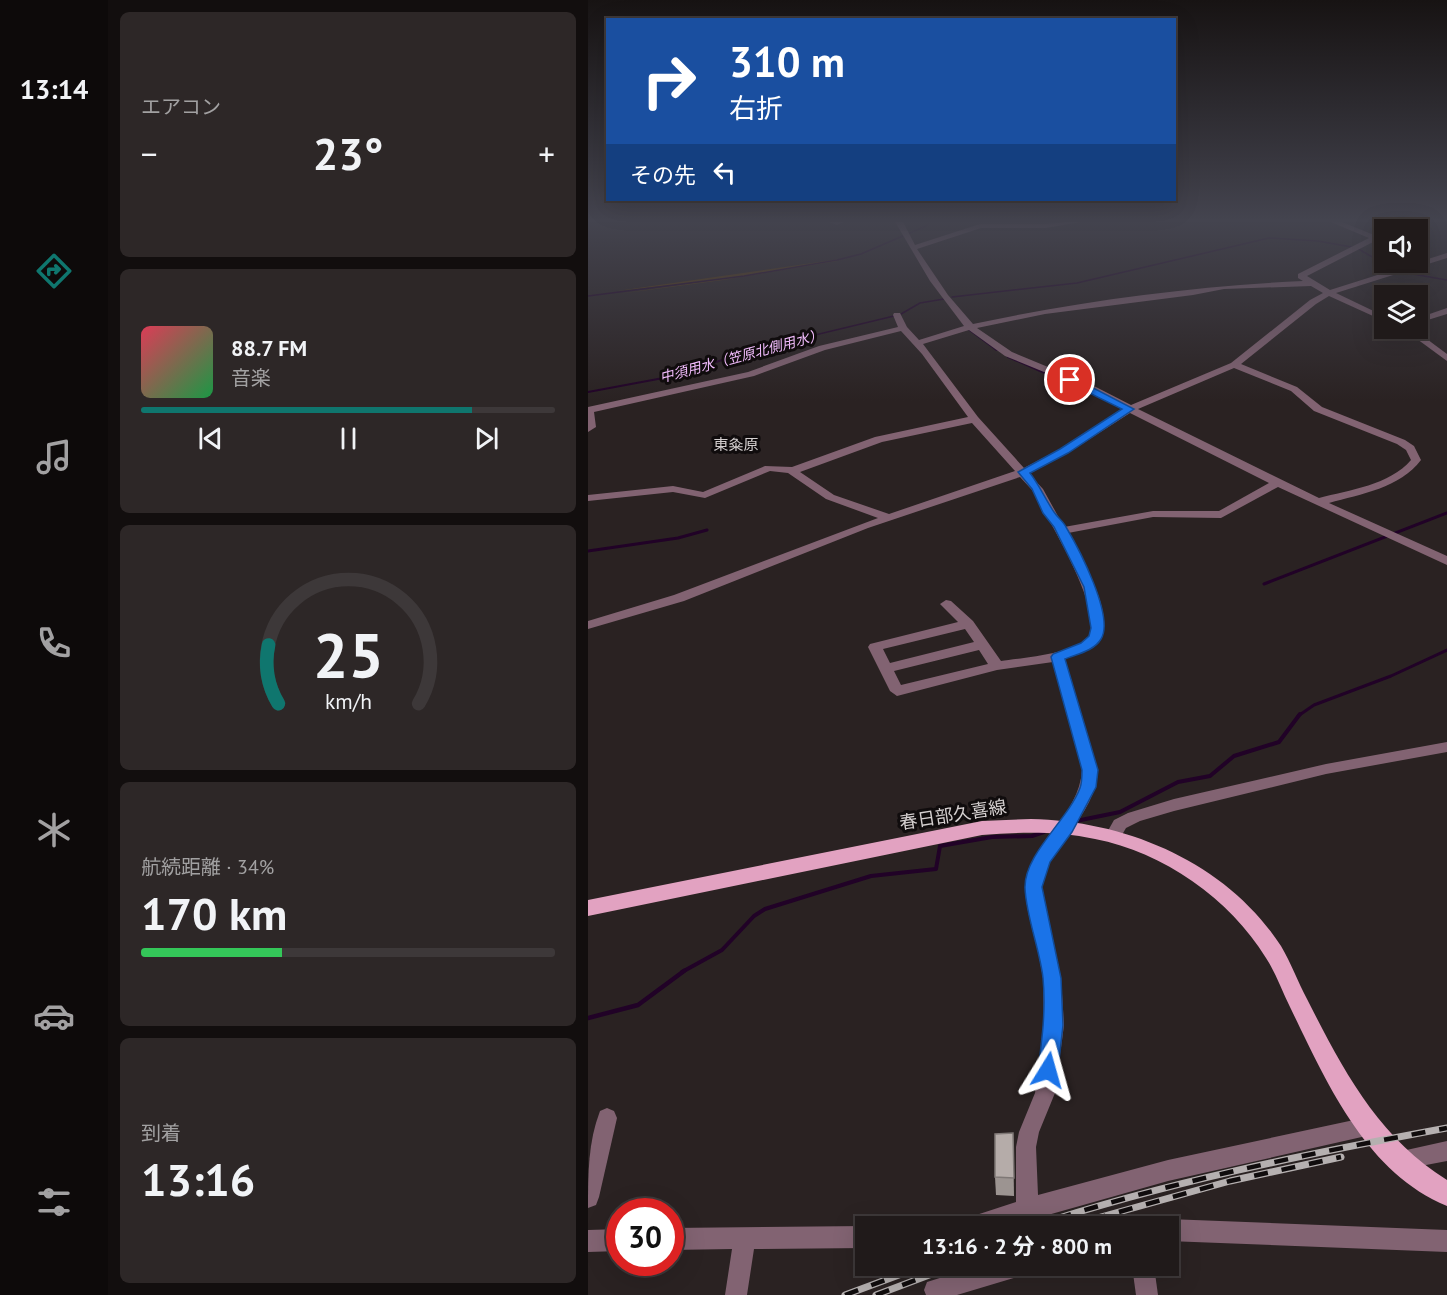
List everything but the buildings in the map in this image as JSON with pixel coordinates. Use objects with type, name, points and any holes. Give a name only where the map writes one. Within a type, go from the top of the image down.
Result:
[{"type":"main road","name":"春日部久喜線","points":[[588,908],[982,828],[1022,825],[1066,828],[1113,836],[1174,862],[1228,900],[1273,951],[1340,1088],[1368,1127],[1400,1160],[1447,1194]]},
{"type":"street","points":[[937,280],[972,327],[995,345],[1035,367],[1089,387],[1275,483],[1290,486],[1317,502],[1447,561]]},
{"type":"street","points":[[1308,280],[1374,314]]},
{"type":"street","points":[[588,626],[679,598],[887,517],[1024,472],[1064,451],[1129,409],[1233,365],[1313,302],[1329,293],[1367,280]]},
{"type":"street","points":[[917,343],[972,327],[1045,311],[1193,293],[1224,287],[1312,283]]},
{"type":"street","points":[[1428,318],[1447,311]]},
{"type":"street","points":[[897,315],[903,328],[917,343],[974,419],[1037,489],[1049,513],[1062,531],[1090,587],[1098,628],[1095,638],[1086,646],[1058,657],[997,666],[897,691],[875,647],[968,624]]},
{"type":"street","points":[[588,429],[591,427],[589,410],[592,409],[751,374],[822,348],[903,328]]},
{"type":"street","points":[[1421,339],[1447,358]]},
{"type":"street","points":[[1233,365],[1294,389],[1318,409],[1401,442],[1414,453],[1416,460],[1413,466],[1399,477],[1317,502]]},
{"type":"street","points":[[792,471],[879,440],[974,419]]},
{"type":"street","points":[[588,498],[623,497],[679,489],[695,496],[715,491],[769,468],[792,471],[830,497],[887,517]]},
{"type":"street","points":[[1062,531],[1153,514],[1221,515],[1275,483]]},
{"type":"street","points":[[946,604],[968,624],[997,666]]},
{"type":"street","points":[[886,668],[981,645]]},
{"type":"street","points":[[1027,1208],[1026,1148],[1029,1132],[1045,1093],[1054,1025],[1052,978],[1034,887],[1036,872],[1043,858],[1066,828],[1089,787],[1090,770],[1058,657]]},
{"type":"street","points":[[1113,836],[1120,824],[1164,808],[1326,769],[1447,747]]},
{"type":"street","points":[[588,1197],[594,1147],[607,1118]]},
{"type":"street","points":[[1004,1216],[1205,1161],[1368,1127]]},
{"type":"street","points":[[1400,1160],[1447,1151]]},
{"type":"street","points":[[1179,1230],[1447,1241]]},
{"type":"street","points":[[684,1239],[855,1237]]},
{"type":"street","points":[[736,1295],[746,1238]]},
{"type":"street","points":[[588,1241],[606,1240]]},
{"type":"street","points":[[935,1290],[983,1276]]},
{"type":"street","points":[[1144,1276],[1147,1295]]},
{"type":"shaded area","points":[[691,280],[720,280],[618,294],[708,281],[617,291]]},
{"type":"waterway","points":[[588,296],[709,280]]},
{"type":"waterway","name":"中須用水（笠原北側用水）","points":[[952,297],[1088,280]]},
{"type":"waterway","name":"中須用水（笠原北側用水）","points":[[901,314],[920,303],[944,299]]},
{"type":"waterway","name":"中須用水（笠原北側用水）","points":[[753,350],[894,316]]},
{"type":"waterway","points":[[969,330],[996,350]]},
{"type":"waterway","name":"中須用水（笠原北側用水）","points":[[588,392],[674,376],[758,348]]},
{"type":"waterway","points":[[1008,357],[1108,401]]},
{"type":"waterway","points":[[1264,584],[1447,513]]},
{"type":"waterway","points":[[588,551],[678,538],[707,530]]},
{"type":"waterway","points":[[1299,715],[1314,705],[1391,676],[1447,650]]},
{"type":"waterway","points":[[1076,821],[1120,812],[1178,782],[1210,776],[1234,756],[1279,742],[1299,715]]},
{"type":"waterway","points":[[682,972],[722,950],[754,916],[765,909],[871,876],[936,869],[940,846],[992,837],[1032,836],[1044,832]]},
{"type":"waterway","points":[[588,1018],[638,1005],[684,971]]},
{"type":"railway","points":[[1066,1216],[1237,1170],[1447,1128]]},
{"type":"railway","points":[[1104,1216],[1230,1181],[1341,1157]]},
{"type":"railway","points":[[845,1295],[896,1276]]},
{"type":"railway","points":[[876,1295],[926,1276]]},
{"type":"district","name":"東粂原","points":[[736,445]]},
{"type":"route","points":[[1048,1070],[1054,1025],[1052,978],[1034,887],[1036,872],[1043,858],[1066,828],[1089,787],[1090,770],[1058,657],[1086,646],[1095,638],[1098,628],[1090,587],[1081,568],[1060,526],[1049,513],[1037,489],[1024,472],[1064,451],[1129,409],[1106,395],[1070,380]]}]
